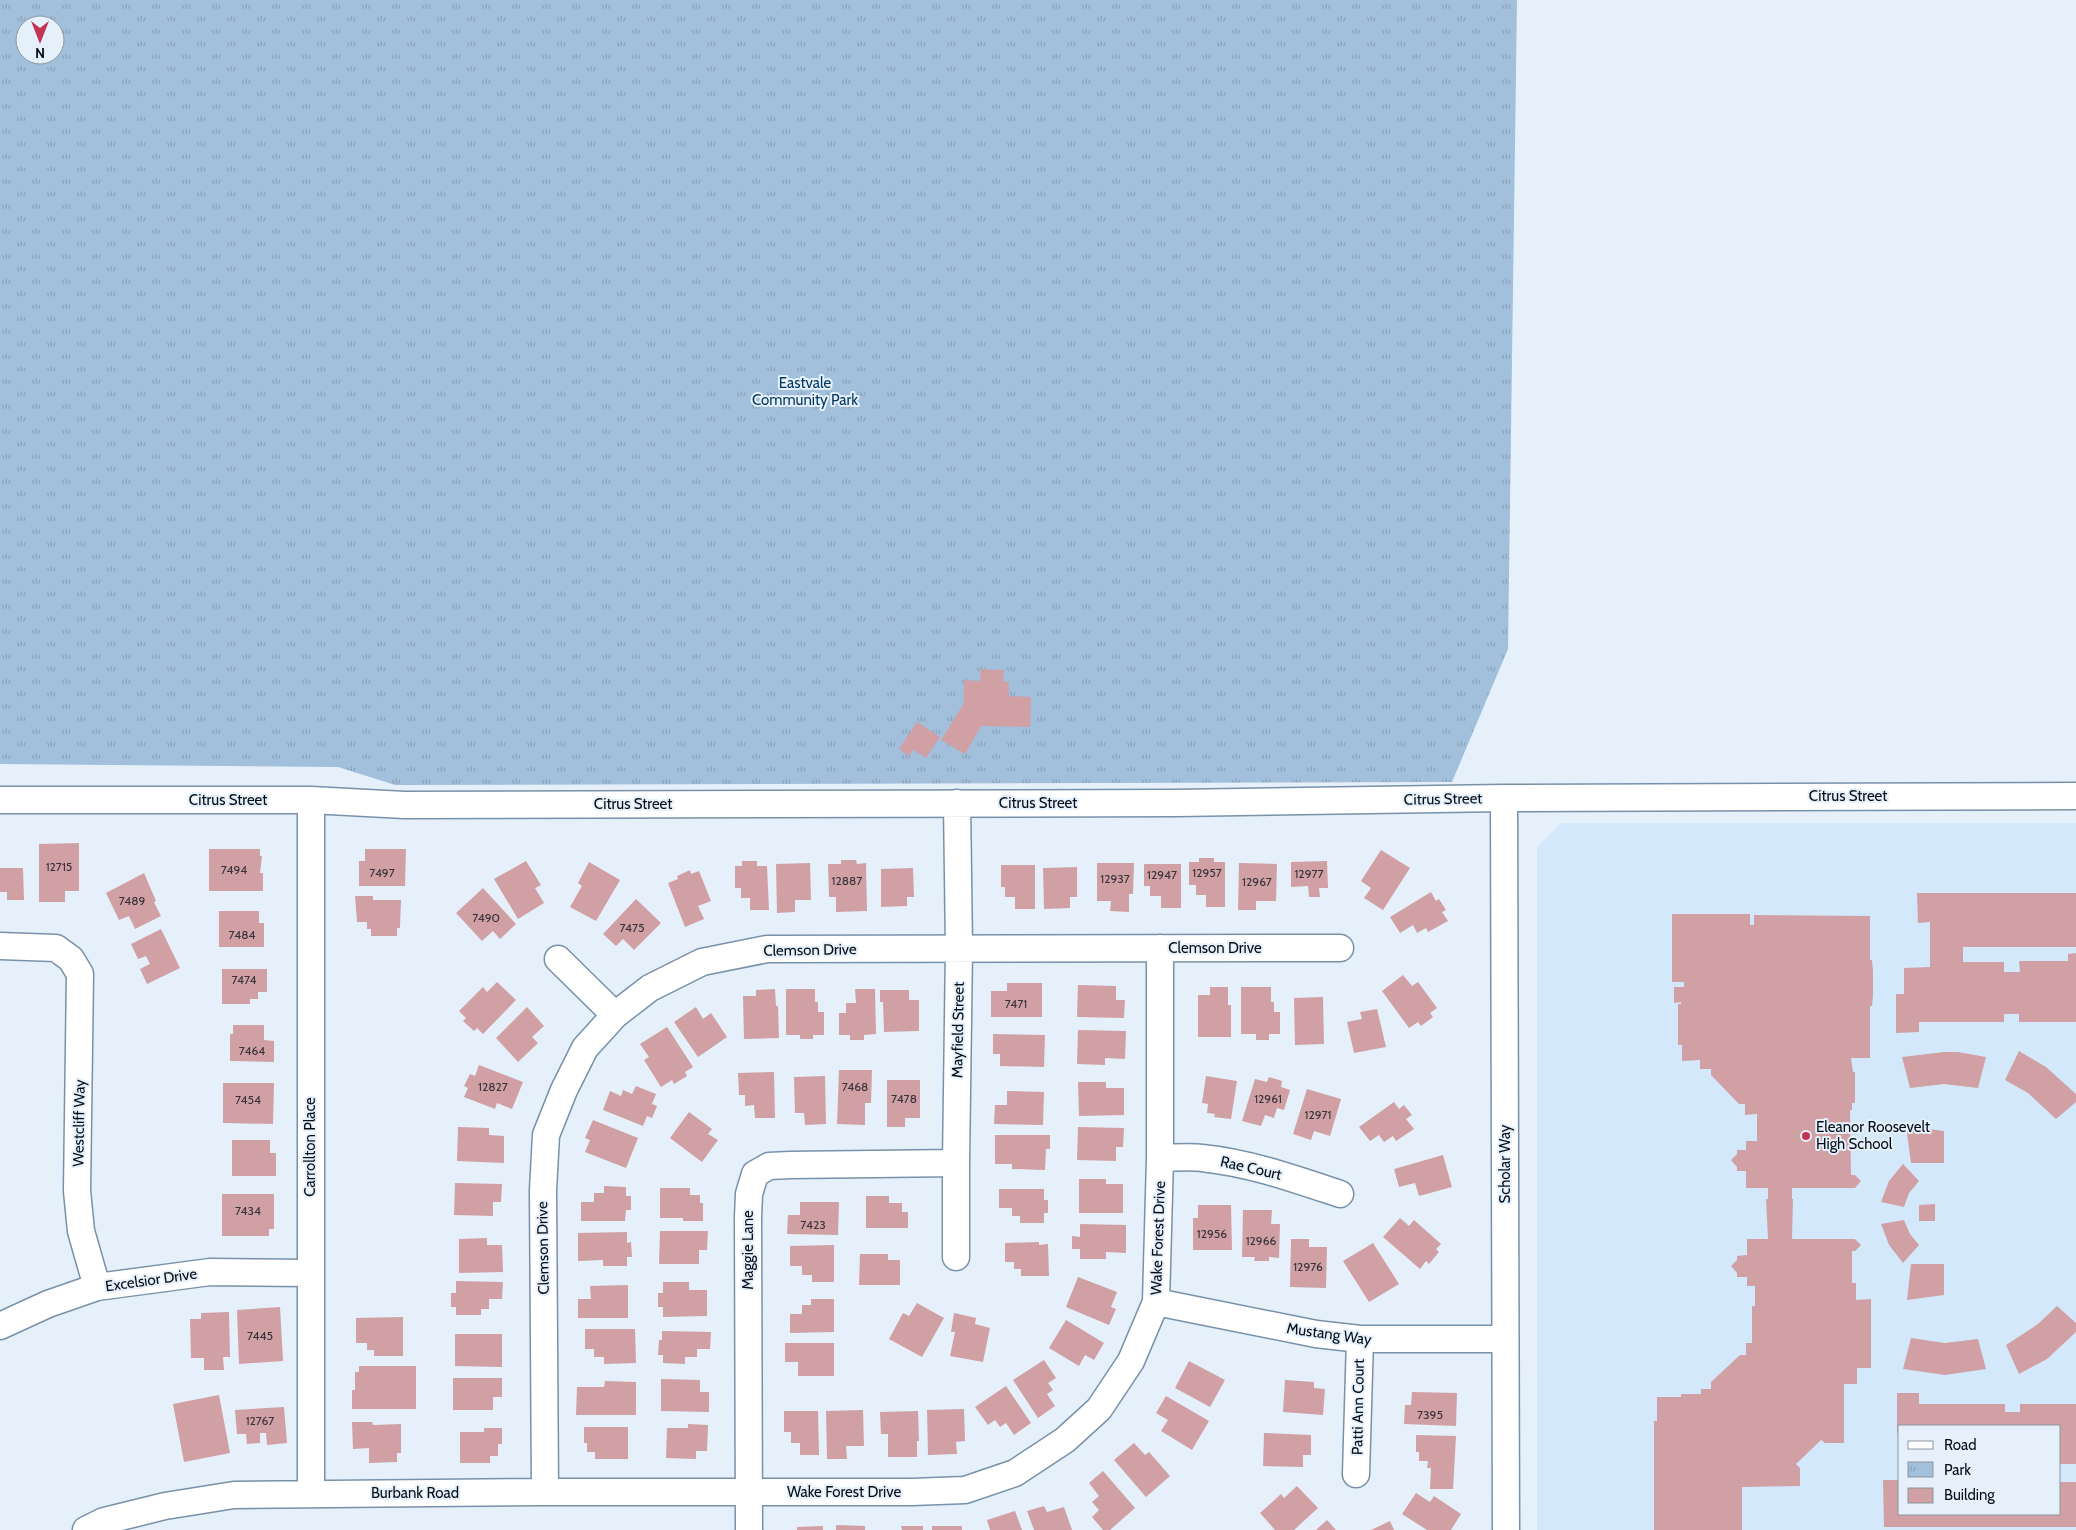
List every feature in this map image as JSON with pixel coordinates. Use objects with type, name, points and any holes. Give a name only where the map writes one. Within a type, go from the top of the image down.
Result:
[{"type":"street","name":"Citrus Street","points":[[0,800],[311,800],[404,806],[1166,803],[1504,798],[2076,796]]},
{"type":"street","name":"Scholar Way","points":[[1504,798],[1506,1530]]},
{"type":"street","name":"Carrollton Place","points":[[311,800],[311,1494]]},
{"type":"street","name":"Mayfield Street","points":[[956,1257],[959,948],[957,803]]},
{"type":"street","name":"Westcliff Way","points":[[0,946],[56,948],[71,958],[80,974],[77,1191],[82,1231],[97,1287]]},
{"type":"street","name":"Wake Forest Drive","points":[[749,1492],[912,1492],[965,1490],[1015,1474],[1065,1440],[1099,1409],[1131,1361],[1156,1302],[1160,1158],[1160,948]]},
{"type":"street","name":"Clemson Drive","points":[[545,1492],[543,1190],[546,1135],[564,1090],[585,1048],[615,1015],[650,988],[702,962],[767,949],[1340,948]]},
{"type":"street","points":[[558,958],[615,1015]]},
{"type":"street","name":"Rae Court","points":[[1160,1158],[1202,1158],[1245,1166],[1286,1176],[1340,1194]]},
{"type":"street","name":"Maggie Lane","points":[[749,1530],[748,1194],[755,1174],[769,1166],[956,1163]]},
{"type":"street","name":"Excelsior Drive","points":[[0,1326],[48,1304],[97,1287],[210,1272],[310,1273]]},
{"type":"street","name":"Mustang Way","points":[[1156,1302],[1316,1334],[1360,1340],[1505,1340]]},
{"type":"street","name":"Patti Ann Court","points":[[1356,1474],[1360,1340]]},
{"type":"street","name":"Burbank Road","points":[[86,1530],[104,1522],[165,1506],[234,1495],[749,1492]]},
{"type":"shaded area","name":"Eleanor Roosevelt High School","points":[[1561,823],[2076,823],[2076,1530],[1537,1530],[1537,847]]},
{"type":"green space","name":"Eastvale Community Park","points":[[0,0],[1517,0],[1508,649],[1452,782],[395,785],[338,767],[0,764]]},
{"type":"building","points":[[981,669],[1004,670],[1003,681],[1009,682],[1009,696],[1031,697],[1030,727],[981,726],[965,754],[941,740],[964,703],[964,680],[980,681]]},
{"type":"building","points":[[917,722],[940,737],[926,758],[913,750],[909,756],[899,749]]},
{"type":"building","points":[[79,843],[79,891],[65,891],[65,902],[39,902],[39,844]]},
{"type":"building","points":[[209,849],[260,849],[260,856],[262,856],[260,873],[263,873],[263,891],[209,891]]},
{"type":"building","points":[[365,849],[406,849],[405,886],[359,886],[359,861],[365,861]]},
{"type":"building","points":[[1381,850],[1410,868],[1383,910],[1364,898],[1371,888],[1361,881]]},
{"type":"building","points":[[1199,858],[1214,858],[1214,862],[1225,862],[1225,907],[1206,907],[1206,895],[1196,895],[1196,885],[1189,885],[1189,862],[1199,862]]},
{"type":"building","points":[[841,860],[856,860],[857,864],[866,863],[867,911],[836,912],[836,897],[829,897],[828,864],[841,864]]},
{"type":"building","points":[[526,861],[541,885],[535,888],[544,903],[518,919],[494,879]]},
{"type":"building","points":[[742,861],[757,861],[757,866],[767,866],[769,910],[750,910],[750,898],[741,898],[741,888],[735,888],[735,866],[742,866]]},
{"type":"building","points":[[1327,861],[1328,888],[1319,888],[1320,897],[1309,897],[1308,886],[1291,887],[1291,862]]},
{"type":"building","points":[[589,862],[620,880],[596,921],[570,907],[582,886],[578,883]]},
{"type":"building","points":[[810,863],[811,900],[795,900],[795,912],[777,913],[776,864]]},
{"type":"building","points":[[1097,863],[1134,863],[1133,894],[1129,894],[1129,912],[1110,911],[1111,901],[1097,901]]},
{"type":"building","points":[[1239,863],[1277,864],[1276,901],[1256,901],[1256,910],[1238,910]]},
{"type":"building","points":[[1144,864],[1181,864],[1181,908],[1161,908],[1161,896],[1150,896],[1150,886],[1144,886]]},
{"type":"building","points":[[1001,865],[1035,865],[1035,909],[1015,909],[1015,897],[1005,897],[1005,887],[1001,887]]},
{"type":"building","points":[[1077,867],[1077,897],[1070,897],[1070,908],[1044,909],[1043,868]]},
{"type":"building","points":[[0,868],[23,868],[24,900],[7,900],[7,892],[0,892]]},
{"type":"building","points":[[913,868],[914,897],[907,897],[907,906],[881,907],[881,869]]},
{"type":"building","points":[[690,870],[691,874],[699,871],[711,901],[698,906],[704,919],[685,927],[668,883],[678,879],[677,876]]},
{"type":"building","points":[[144,873],[161,916],[135,929],[129,916],[119,920],[106,893]]},
{"type":"building","points":[[483,888],[516,924],[500,939],[493,931],[482,941],[456,913]]},
{"type":"building","points":[[1431,892],[1436,901],[1439,899],[1446,910],[1442,912],[1448,921],[1428,932],[1426,928],[1417,933],[1413,925],[1400,933],[1390,917]]},
{"type":"building","points":[[1917,893],[2076,893],[2076,947],[1963,947],[1963,962],[2004,962],[2004,972],[2020,972],[2019,961],[2068,961],[2068,954],[2076,953],[2076,1022],[2019,1022],[2019,1014],[2004,1014],[2004,1022],[1919,1022],[1919,1032],[1896,1033],[1896,994],[1904,994],[1904,968],[1930,967],[1930,922],[1918,923]]},
{"type":"building","points":[[355,896],[373,896],[373,900],[401,900],[400,928],[397,928],[397,936],[371,936],[371,929],[367,929],[367,922],[357,922]]},
{"type":"building","points":[[636,899],[661,923],[634,950],[623,939],[616,946],[603,934]]},
{"type":"building","points":[[219,911],[259,911],[259,923],[264,923],[264,947],[219,947]]},
{"type":"building","points":[[1672,914],[1750,914],[1750,925],[1754,925],[1754,915],[1870,916],[1870,960],[1872,960],[1873,971],[1873,996],[1872,1006],[1870,1006],[1870,1058],[1851,1058],[1853,1072],[1855,1072],[1855,1103],[1852,1103],[1852,1110],[1850,1110],[1851,1175],[1855,1175],[1861,1181],[1855,1188],[1792,1188],[1792,1239],[1855,1239],[1861,1245],[1855,1251],[1852,1251],[1852,1283],[1856,1283],[1856,1300],[1871,1299],[1871,1368],[1857,1368],[1857,1384],[1844,1384],[1844,1443],[1825,1443],[1821,1440],[1796,1464],[1800,1468],[1800,1486],[1742,1487],[1742,1530],[1654,1530],[1654,1421],[1657,1421],[1657,1397],[1681,1397],[1681,1394],[1701,1394],[1701,1389],[1711,1389],[1711,1382],[1740,1355],[1746,1355],[1746,1343],[1752,1343],[1752,1306],[1755,1306],[1755,1286],[1747,1286],[1747,1277],[1737,1277],[1737,1273],[1731,1266],[1737,1260],[1737,1256],[1747,1255],[1747,1239],[1768,1239],[1766,1199],[1768,1199],[1768,1188],[1746,1188],[1746,1171],[1737,1171],[1737,1167],[1731,1160],[1737,1154],[1737,1150],[1746,1150],[1746,1141],[1757,1141],[1757,1114],[1745,1115],[1745,1104],[1739,1104],[1711,1075],[1711,1069],[1700,1069],[1700,1060],[1682,1061],[1682,1045],[1678,1045],[1678,1004],[1681,1004],[1681,1002],[1674,1003],[1674,987],[1684,987],[1684,982],[1672,982]]},
{"type":"building","points":[[161,929],[180,968],[147,984],[140,969],[150,964],[146,956],[138,959],[131,944]]},
{"type":"building","points":[[222,969],[267,969],[267,992],[258,992],[258,999],[250,999],[250,1004],[222,1004]]},
{"type":"building","points":[[1403,975],[1412,986],[1418,982],[1437,1008],[1430,1013],[1433,1017],[1421,1026],[1418,1022],[1409,1028],[1382,991]]},
{"type":"building","points":[[497,982],[516,1000],[483,1034],[477,1028],[474,1031],[463,1021],[466,1018],[459,1011],[483,987],[487,992]]},
{"type":"building","points":[[1007,983],[1042,983],[1042,1017],[991,1017],[991,991],[1007,991]]},
{"type":"building","points":[[1078,985],[1116,986],[1116,1000],[1125,1000],[1124,1018],[1077,1017]]},
{"type":"building","points":[[1210,987],[1228,987],[1228,1005],[1231,1005],[1231,1037],[1198,1037],[1198,995],[1210,995]]},
{"type":"building","points":[[1241,987],[1271,987],[1271,1002],[1274,1002],[1274,1012],[1280,1012],[1280,1034],[1269,1034],[1269,1040],[1256,1040],[1256,1034],[1241,1034]]},
{"type":"building","points":[[775,989],[776,1006],[778,1006],[779,1038],[744,1039],[743,996],[756,996],[756,990]]},
{"type":"building","points":[[786,989],[815,989],[815,1002],[818,1002],[818,1012],[824,1012],[824,1035],[813,1035],[813,1039],[800,1039],[800,1035],[786,1035]]},
{"type":"building","points":[[855,989],[875,989],[876,1034],[864,1035],[864,1040],[850,1040],[850,1035],[839,1035],[839,1013],[846,1013],[846,1003],[856,1003]]},
{"type":"building","points":[[880,990],[909,990],[909,1000],[919,1000],[919,1031],[884,1032],[883,1002],[880,1002]]},
{"type":"building","points":[[1323,997],[1324,1044],[1295,1045],[1294,998]]},
{"type":"building","points":[[527,1007],[544,1026],[532,1037],[538,1043],[518,1062],[496,1038]]},
{"type":"building","points":[[696,1007],[703,1019],[711,1013],[727,1037],[698,1057],[674,1022]]},
{"type":"building","points":[[1377,1009],[1386,1047],[1354,1053],[1347,1022],[1362,1019],[1360,1012]]},
{"type":"building","points":[[233,1025],[264,1025],[264,1040],[274,1041],[274,1062],[230,1061],[230,1034],[233,1034]]},
{"type":"building","points":[[667,1027],[693,1067],[685,1072],[687,1076],[674,1084],[672,1080],[661,1087],[644,1060],[649,1057],[640,1044]]},
{"type":"building","points":[[1078,1030],[1126,1031],[1125,1059],[1105,1058],[1105,1065],[1077,1064]]},
{"type":"building","points":[[993,1034],[1045,1035],[1044,1067],[1000,1066],[1000,1054],[993,1054]]},
{"type":"building","points":[[2019,1051],[2046,1067],[2076,1094],[2076,1102],[2056,1119],[2028,1093],[2005,1080]]},
{"type":"building","points":[[1958,1052],[1986,1057],[1978,1088],[1944,1084],[1910,1088],[1902,1057]]},
{"type":"building","points":[[479,1065],[523,1082],[512,1109],[497,1103],[495,1109],[464,1097],[468,1088],[464,1086],[470,1074],[475,1076]]},
{"type":"building","points":[[839,1070],[872,1070],[871,1103],[865,1103],[865,1125],[837,1124]]},
{"type":"building","points":[[774,1072],[775,1118],[755,1118],[754,1105],[745,1106],[745,1095],[739,1095],[738,1073]]},
{"type":"building","points":[[825,1076],[826,1124],[805,1125],[804,1113],[795,1113],[794,1077]]},
{"type":"building","points":[[1206,1076],[1237,1081],[1231,1119],[1214,1117],[1215,1114],[1207,1113],[1208,1104],[1202,1103]]},
{"type":"building","points":[[1269,1077],[1282,1081],[1281,1087],[1290,1090],[1284,1110],[1277,1108],[1274,1118],[1265,1115],[1261,1126],[1242,1121],[1255,1079],[1267,1082]]},
{"type":"building","points":[[887,1080],[920,1080],[920,1118],[905,1118],[905,1127],[887,1127]]},
{"type":"building","points":[[1078,1082],[1106,1082],[1106,1088],[1124,1088],[1124,1115],[1079,1116]]},
{"type":"building","points":[[223,1083],[274,1083],[273,1124],[223,1123]]},
{"type":"building","points":[[636,1086],[656,1094],[652,1104],[657,1106],[652,1118],[647,1116],[643,1126],[603,1110],[610,1091],[621,1096],[623,1090],[632,1094]]},
{"type":"building","points":[[1307,1089],[1341,1099],[1330,1136],[1314,1131],[1311,1140],[1293,1134]]},
{"type":"building","points":[[1007,1091],[1044,1092],[1043,1125],[994,1124],[995,1105],[1007,1105]]},
{"type":"building","points":[[1394,1102],[1399,1109],[1404,1105],[1412,1115],[1406,1119],[1414,1129],[1396,1141],[1393,1136],[1384,1142],[1379,1135],[1370,1141],[1359,1127]]},
{"type":"building","points":[[689,1112],[712,1129],[708,1134],[718,1140],[702,1162],[670,1138]]},
{"type":"building","points":[[593,1120],[638,1138],[626,1168],[585,1152],[590,1140],[585,1138]]},
{"type":"building","points":[[1906,1126],[1944,1131],[1944,1163],[1911,1163]]},
{"type":"building","points":[[458,1127],[489,1128],[489,1135],[504,1136],[504,1163],[457,1161]]},
{"type":"building","points":[[1078,1127],[1124,1128],[1123,1147],[1116,1147],[1116,1161],[1077,1160]]},
{"type":"building","points":[[995,1135],[1050,1135],[1050,1149],[1046,1149],[1045,1170],[1012,1169],[1012,1164],[995,1164]]},
{"type":"building","points":[[232,1140],[270,1140],[270,1153],[276,1153],[276,1176],[232,1176]]},
{"type":"building","points":[[1443,1155],[1452,1187],[1419,1196],[1415,1183],[1399,1187],[1394,1169]]},
{"type":"building","points":[[1903,1164],[1919,1181],[1909,1193],[1904,1207],[1881,1202],[1889,1181]]},
{"type":"building","points":[[1079,1179],[1106,1179],[1106,1184],[1123,1184],[1123,1213],[1079,1213]]},
{"type":"building","points":[[455,1183],[502,1184],[501,1202],[493,1202],[493,1216],[454,1215]]},
{"type":"building","points":[[604,1186],[626,1187],[626,1196],[631,1196],[631,1210],[626,1210],[625,1221],[581,1221],[581,1202],[594,1202],[594,1193],[604,1193]]},
{"type":"building","points":[[660,1188],[690,1188],[690,1195],[700,1195],[700,1203],[703,1203],[703,1221],[683,1221],[683,1218],[660,1218]]},
{"type":"building","points":[[999,1189],[1044,1189],[1044,1200],[1048,1200],[1048,1213],[1044,1213],[1044,1223],[1020,1223],[1020,1216],[1012,1216],[1012,1208],[999,1208]]},
{"type":"building","points":[[222,1194],[274,1194],[274,1229],[269,1229],[269,1236],[222,1236]]},
{"type":"building","points":[[866,1196],[889,1196],[889,1203],[902,1203],[902,1212],[908,1212],[908,1228],[866,1228]]},
{"type":"building","points":[[800,1202],[839,1202],[838,1235],[787,1234],[788,1215],[800,1215]]},
{"type":"building","points":[[1935,1204],[1935,1221],[1919,1221],[1919,1205]]},
{"type":"building","points":[[1198,1205],[1231,1205],[1232,1250],[1193,1250],[1193,1218],[1198,1218]]},
{"type":"building","points":[[1243,1210],[1272,1210],[1271,1224],[1280,1224],[1279,1258],[1269,1257],[1269,1261],[1254,1261],[1255,1257],[1242,1257]]},
{"type":"building","points":[[1400,1218],[1409,1226],[1414,1220],[1441,1244],[1436,1249],[1439,1252],[1429,1264],[1426,1261],[1420,1269],[1383,1237]]},
{"type":"building","points":[[1904,1220],[1910,1234],[1919,1245],[1903,1263],[1889,1245],[1881,1224]]},
{"type":"building","points":[[1080,1224],[1126,1225],[1126,1253],[1106,1252],[1106,1259],[1080,1259],[1080,1249],[1072,1249],[1072,1236],[1080,1237]]},
{"type":"building","points":[[660,1231],[708,1231],[707,1250],[699,1250],[699,1264],[659,1264]]},
{"type":"building","points":[[627,1232],[627,1243],[631,1242],[632,1257],[627,1257],[627,1266],[603,1266],[603,1260],[578,1261],[578,1233]]},
{"type":"building","points":[[487,1238],[487,1245],[502,1245],[503,1272],[459,1273],[459,1239]]},
{"type":"building","points":[[1291,1239],[1309,1239],[1309,1247],[1327,1247],[1326,1288],[1290,1287]]},
{"type":"building","points":[[1039,1242],[1039,1245],[1048,1244],[1049,1276],[1021,1276],[1021,1269],[1014,1269],[1014,1262],[1005,1262],[1005,1243]]},
{"type":"building","points":[[1373,1243],[1399,1284],[1369,1302],[1343,1261]]},
{"type":"building","points":[[834,1245],[834,1282],[812,1282],[812,1275],[802,1275],[802,1266],[790,1266],[790,1246]]},
{"type":"building","points":[[860,1254],[888,1254],[888,1260],[900,1260],[900,1285],[859,1285]]},
{"type":"building","points":[[1911,1264],[1944,1264],[1944,1295],[1907,1300]]},
{"type":"building","points":[[1078,1277],[1117,1292],[1111,1307],[1116,1309],[1109,1325],[1066,1307]]},
{"type":"building","points":[[456,1281],[503,1282],[502,1299],[489,1299],[489,1309],[481,1309],[481,1315],[456,1315],[456,1307],[451,1307],[451,1293],[456,1293]]},
{"type":"building","points":[[663,1282],[689,1282],[689,1290],[707,1290],[707,1316],[663,1317],[663,1307],[658,1307],[658,1293],[663,1293]]},
{"type":"building","points":[[628,1285],[628,1318],[578,1318],[578,1299],[591,1299],[590,1286]]},
{"type":"building","points":[[811,1299],[834,1299],[834,1332],[790,1333],[790,1314],[802,1314],[802,1305],[811,1305]]},
{"type":"building","points":[[917,1303],[944,1318],[922,1357],[889,1339],[903,1313],[909,1316]]},
{"type":"building","points":[[2057,1306],[2076,1323],[2076,1332],[2047,1359],[2019,1374],[2006,1345],[2038,1324]]},
{"type":"building","points":[[280,1307],[283,1361],[239,1364],[237,1310]]},
{"type":"building","points":[[229,1312],[230,1357],[223,1357],[224,1370],[204,1370],[204,1358],[191,1358],[190,1319],[201,1319],[201,1313]]},
{"type":"building","points":[[954,1313],[976,1318],[975,1324],[990,1328],[983,1362],[950,1356],[955,1332],[951,1332]]},
{"type":"building","points":[[403,1317],[403,1356],[374,1356],[374,1350],[367,1350],[367,1343],[356,1343],[356,1318]]},
{"type":"building","points":[[1066,1320],[1104,1343],[1094,1360],[1085,1355],[1079,1366],[1049,1348]]},
{"type":"building","points":[[585,1329],[635,1329],[636,1363],[604,1364],[604,1357],[594,1357],[594,1349],[585,1349]]},
{"type":"building","points":[[662,1331],[711,1332],[710,1349],[697,1349],[697,1357],[685,1357],[685,1364],[663,1363],[663,1355],[658,1355]]},
{"type":"building","points":[[455,1334],[502,1334],[502,1367],[455,1366]]},
{"type":"building","points":[[1911,1338],[1945,1343],[1978,1339],[1986,1369],[1945,1375],[1903,1369]]},
{"type":"building","points":[[785,1343],[834,1343],[834,1376],[798,1376],[798,1362],[785,1362]]},
{"type":"building","points":[[1044,1360],[1056,1378],[1048,1383],[1053,1390],[1047,1394],[1055,1406],[1038,1418],[1013,1380]]},
{"type":"building","points":[[1189,1361],[1225,1380],[1210,1407],[1175,1388]]},
{"type":"building","points":[[359,1366],[416,1366],[416,1409],[352,1409],[352,1390],[355,1390],[355,1372],[359,1372]]},
{"type":"building","points":[[453,1378],[502,1378],[502,1397],[493,1397],[493,1410],[453,1410]]},
{"type":"building","points":[[661,1379],[700,1380],[700,1392],[709,1392],[709,1412],[661,1411]]},
{"type":"building","points":[[1285,1380],[1314,1382],[1314,1388],[1325,1389],[1323,1415],[1283,1412]]},
{"type":"building","points":[[605,1381],[636,1382],[636,1415],[576,1415],[577,1387],[604,1387]]},
{"type":"building","points":[[1006,1386],[1031,1423],[1014,1435],[1006,1423],[1000,1427],[995,1420],[988,1425],[975,1407]]},
{"type":"building","points":[[1412,1392],[1457,1393],[1456,1426],[1404,1424],[1405,1405],[1411,1405]]},
{"type":"building","points":[[1897,1393],[1919,1393],[1919,1404],[2005,1404],[2005,1412],[2020,1412],[2020,1404],[2076,1404],[2076,1464],[2061,1464],[2061,1425],[1898,1425],[1897,1433]]},
{"type":"building","points":[[219,1395],[230,1453],[184,1462],[173,1404]]},
{"type":"building","points":[[1166,1396],[1209,1421],[1192,1450],[1161,1431],[1168,1420],[1156,1413]]},
{"type":"building","points":[[284,1407],[287,1443],[267,1445],[266,1433],[260,1433],[260,1443],[247,1444],[246,1434],[237,1434],[235,1410]]},
{"type":"building","points":[[964,1409],[965,1441],[956,1442],[957,1454],[928,1455],[927,1410]]},
{"type":"building","points":[[863,1410],[864,1446],[846,1446],[847,1459],[827,1459],[826,1411]]},
{"type":"building","points":[[784,1411],[818,1411],[819,1455],[800,1455],[800,1443],[791,1443],[791,1432],[784,1432]]},
{"type":"building","points":[[918,1411],[919,1441],[917,1441],[917,1457],[888,1457],[888,1434],[881,1434],[880,1412]]},
{"type":"building","points":[[352,1422],[372,1422],[373,1425],[401,1424],[401,1453],[397,1453],[397,1462],[369,1463],[369,1448],[353,1449]]},
{"type":"building","points":[[688,1424],[708,1425],[707,1451],[696,1451],[696,1459],[666,1458],[667,1428],[688,1428]]},
{"type":"building","points":[[584,1427],[628,1427],[628,1459],[595,1459],[595,1452],[587,1452],[587,1443],[584,1443]]},
{"type":"building","points":[[484,1428],[502,1428],[502,1444],[498,1444],[498,1456],[490,1456],[490,1463],[460,1463],[460,1432],[484,1432]]},
{"type":"building","points":[[1264,1433],[1311,1435],[1311,1455],[1303,1455],[1303,1467],[1263,1466]]},
{"type":"building","points":[[1416,1435],[1456,1436],[1453,1489],[1430,1489],[1431,1468],[1427,1468],[1428,1461],[1419,1461],[1419,1452],[1416,1452]]},
{"type":"building","points":[[1134,1443],[1145,1455],[1149,1452],[1170,1476],[1146,1497],[1114,1460]]},
{"type":"building","points":[[1103,1471],[1135,1508],[1110,1530],[1103,1530],[1092,1517],[1099,1510],[1092,1502],[1099,1496],[1089,1483]]},
{"type":"building","points":[[1883,1480],[1898,1480],[1898,1515],[2061,1515],[2061,1482],[2076,1482],[2076,1527],[1884,1527]]},
{"type":"building","points":[[1297,1486],[1318,1508],[1294,1530],[1275,1530],[1260,1513],[1281,1494],[1284,1498]]},
{"type":"building","points":[[1416,1493],[1430,1502],[1434,1496],[1461,1514],[1451,1530],[1427,1530],[1402,1514]]},
{"type":"building","points":[[1044,1506],[1047,1512],[1064,1507],[1072,1530],[1034,1530],[1027,1511]]},
{"type":"building","points":[[1015,1511],[1022,1530],[990,1530],[987,1520]]},
{"type":"building","points":[[1327,1520],[1336,1530],[1316,1530]]},
{"type":"building","points":[[1390,1521],[1394,1530],[1371,1530]]},
{"type":"building","points":[[836,1525],[865,1526],[865,1530],[836,1530]]},
{"type":"building","points":[[823,1526],[823,1530],[797,1530],[797,1527]]},
{"type":"building","points":[[901,1526],[923,1526],[923,1530],[902,1530]]},
{"type":"building","points":[[932,1526],[962,1526],[962,1530],[932,1530]]},
{"type":"place","name":"Eleanor Roosevelt High School","points":[[1806,1136]]}]
